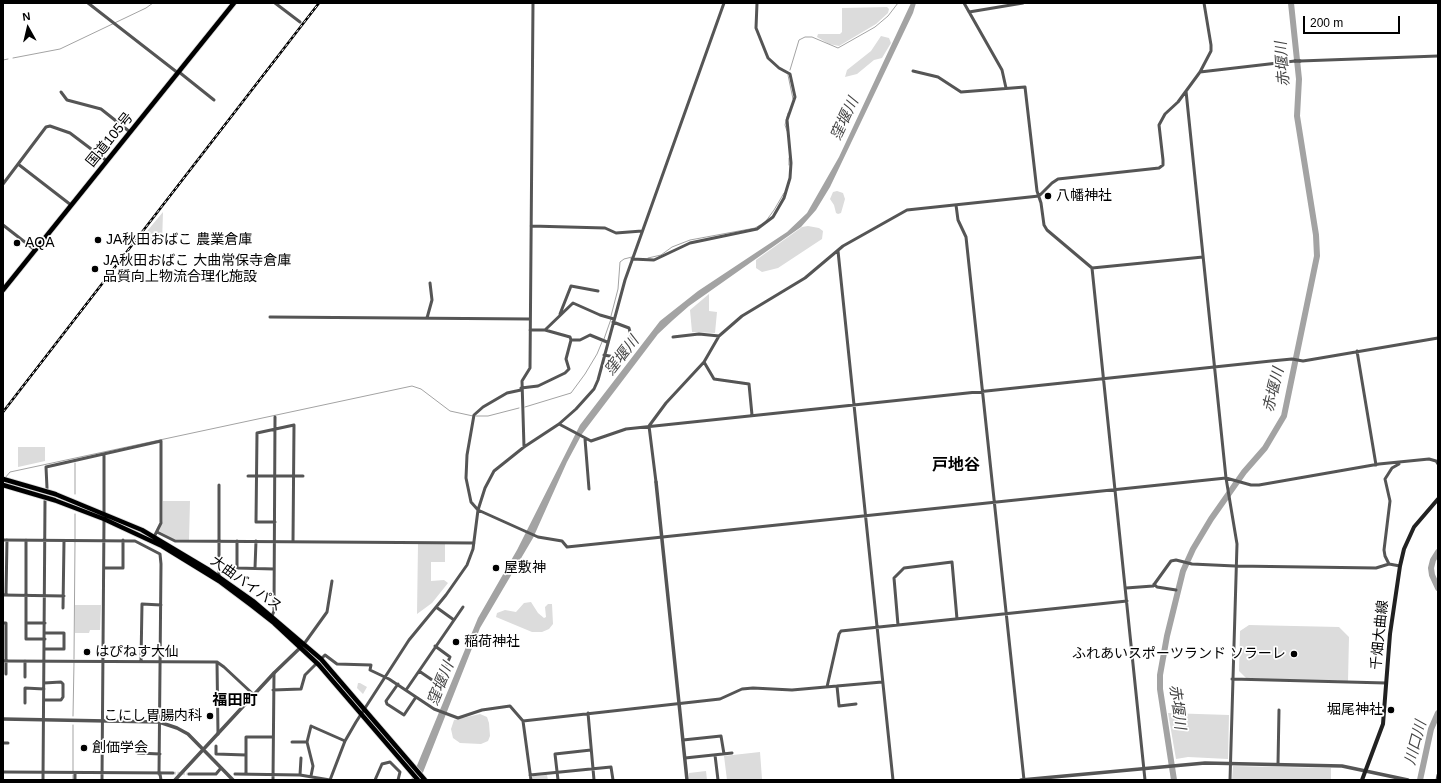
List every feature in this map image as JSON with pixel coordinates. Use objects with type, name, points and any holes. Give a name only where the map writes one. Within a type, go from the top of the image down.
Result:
[{"type":"highway","name":"国道105号","points":[[3,290],[234,3]]},
{"type":"highway","name":"大曲バイパス","points":[[3,479],[55,494],[104,514],[154,539],[219,576],[272,616],[319,661],[365,709],[425,780]]},
{"type":"highway","name":"大曲バイパス","points":[[3,485],[54,500],[154,539],[219,581],[302,645]]},
{"type":"highway","name":"大曲バイパス","points":[[319,661],[418,780]]},
{"type":"main road","name":"千畑大曲線","points":[[1362,780],[1383,724],[1390,634],[1404,549],[1414,528],[1438,499]]},
{"type":"street","points":[[88,3],[214,100]]},
{"type":"street","points":[[275,3],[300,22]]},
{"type":"street","points":[[524,447],[521,389],[522,381],[530,368],[533,3]]},
{"type":"street","points":[[235,774],[300,775],[330,780],[345,741],[384,677],[409,640],[446,596],[467,565],[474,543],[478,510],[485,488],[494,471],[524,447],[559,424],[576,409],[594,388],[598,380],[613,320],[642,231],[724,3]]},
{"type":"street","points":[[633,258],[654,260],[690,243],[757,229],[773,217],[784,198],[790,178],[791,163],[787,120],[795,98],[790,83],[790,74],[779,68],[768,58],[756,28],[757,3]]},
{"type":"street","points":[[964,3],[1002,70],[1006,88]]},
{"type":"street","points":[[969,12],[1023,3]]},
{"type":"street","points":[[687,780],[649,426],[666,403],[704,362],[719,336],[748,312],[805,278],[843,246],[907,210],[1039,196],[1058,179],[1159,168],[1163,164],[1163,160],[1159,124],[1165,114],[1186,92],[1200,72],[1211,51],[1204,3]]},
{"type":"street","points":[[1200,72],[1295,61],[1438,56]]},
{"type":"street","points":[[913,71],[938,77],[961,92],[1025,87],[1031,141],[1044,225],[1047,230],[1092,268],[1145,780]]},
{"type":"street","points":[[61,92],[67,100],[101,109],[130,132]]},
{"type":"street","points":[[1186,92],[1226,478],[1237,544],[1235,566],[1230,780]]},
{"type":"street","points":[[3,184],[46,127],[50,126],[70,133],[107,161]]},
{"type":"street","points":[[18,164],[71,205]]},
{"type":"street","points":[[956,205],[958,220],[966,236],[995,502],[1022,780],[1176,764],[1230,763],[1342,766],[1406,780]]},
{"type":"street","points":[[3,225],[35,250]]},
{"type":"street","points":[[531,226],[605,228],[616,233],[642,231]]},
{"type":"street","points":[[838,251],[893,780]]},
{"type":"street","points":[[1092,268],[1203,257]]},
{"type":"street","points":[[427,318],[432,300],[430,283]]},
{"type":"street","points":[[560,316],[571,286],[598,291]]},
{"type":"street","points":[[545,330],[573,303],[629,328],[631,344],[620,358],[604,355]]},
{"type":"street","points":[[270,317],[530,319]]},
{"type":"street","points":[[530,330],[545,330],[570,338],[571,340],[580,340],[590,335],[607,342]]},
{"type":"street","points":[[673,337],[699,334],[719,336]]},
{"type":"street","points":[[559,424],[584,439],[591,441],[615,431],[649,426],[1215,366],[1292,359],[1300,361],[1438,338]]},
{"type":"street","points":[[571,340],[566,359],[568,369],[565,373],[538,386],[507,393],[483,407],[474,416],[467,455],[466,478],[471,502],[478,510],[538,537],[562,541],[567,547],[1226,478],[1251,485],[1259,485],[1376,465],[1429,459],[1436,461],[1438,464]]},
{"type":"street","points":[[1357,351],[1376,465]]},
{"type":"street","points":[[704,362],[714,379],[749,384],[752,415]]},
{"type":"street","points":[[272,616],[274,611],[275,417]]},
{"type":"street","points":[[275,522],[256,522],[257,433],[294,425],[294,542]]},
{"type":"street","points":[[584,439],[590,489]]},
{"type":"street","points":[[47,488],[46,467],[161,441],[161,523],[149,548]]},
{"type":"street","points":[[104,454],[104,514]]},
{"type":"street","points":[[1389,564],[1384,550],[1390,501],[1385,479],[1392,468],[1400,463]]},
{"type":"street","points":[[248,476],[303,476]]},
{"type":"street","points":[[218,485],[219,576]]},
{"type":"street","points":[[43,780],[45,501]]},
{"type":"street","points":[[102,780],[104,519]]},
{"type":"street","points":[[157,532],[175,541],[474,543]]},
{"type":"street","points":[[3,540],[135,541],[160,554],[161,780]]},
{"type":"street","points":[[7,540],[5,595],[64,596]]},
{"type":"street","points":[[26,540],[26,639],[45,639]]},
{"type":"street","points":[[104,568],[123,568],[123,540]]},
{"type":"street","points":[[63,608],[64,541]]},
{"type":"street","points":[[237,541],[237,568],[274,569]]},
{"type":"street","points":[[256,541],[256,568]]},
{"type":"street","points":[[898,625],[894,578],[904,568],[952,562],[957,619]]},
{"type":"street","points":[[1154,584],[1171,562],[1235,566],[1376,568],[1389,564],[1400,566]]},
{"type":"street","points":[[174,780],[302,645],[327,612],[332,581]]},
{"type":"street","points":[[1126,588],[1154,584],[1157,587],[1176,590]]},
{"type":"street","points":[[827,687],[839,634],[841,631],[1127,601]]},
{"type":"street","points":[[141,661],[142,604],[161,605]]},
{"type":"street","points":[[436,607],[454,620]]},
{"type":"street","points":[[406,690],[463,607]]},
{"type":"street","points":[[3,623],[6,623],[6,674]]},
{"type":"street","points":[[26,623],[45,623]]},
{"type":"street","points":[[45,633],[64,633],[64,649],[45,648]]},
{"type":"street","points":[[419,671],[438,684],[450,657],[435,646]]},
{"type":"street","points":[[273,690],[300,689],[305,675],[325,655],[337,664],[371,665],[370,670],[398,684],[434,709],[454,717],[462,718],[482,710],[510,706],[523,720],[531,780]]},
{"type":"street","points":[[5,661],[216,662],[224,666],[254,695]]},
{"type":"street","points":[[25,661],[25,677]]},
{"type":"street","points":[[216,662],[218,734]]},
{"type":"street","points":[[273,780],[274,673]]},
{"type":"street","points":[[1232,680],[1386,683]]},
{"type":"street","points":[[44,682],[61,682],[63,684],[63,697],[61,700],[44,700]]},
{"type":"street","points":[[523,720],[720,699],[742,690],[753,688],[787,690],[819,689],[882,682]]},
{"type":"street","points":[[398,684],[386,701],[387,704],[404,715],[416,697]]},
{"type":"street","points":[[837,686],[839,706],[856,704]]},
{"type":"street","points":[[25,703],[25,688],[44,689]]},
{"type":"street","points":[[1278,764],[1279,710]]},
{"type":"street","points":[[588,713],[594,780]]},
{"type":"street","points":[[3,719],[160,722],[188,734],[233,780]]},
{"type":"street","points":[[311,776],[314,766],[307,742],[311,726],[345,741]]},
{"type":"street","points":[[683,740],[722,736],[724,754]]},
{"type":"street","points":[[242,780],[246,755],[246,737],[273,737]]},
{"type":"street","points":[[292,742],[307,742]]},
{"type":"street","points":[[3,743],[8,743]]},
{"type":"street","points":[[216,746],[216,754],[246,755]]},
{"type":"street","points":[[558,780],[555,754],[591,750]]},
{"type":"street","points":[[138,753],[160,754]]},
{"type":"street","points":[[685,758],[732,753]]},
{"type":"street","points":[[715,755],[718,780]]},
{"type":"street","points":[[300,775],[301,758]]},
{"type":"street","points":[[375,780],[382,764],[390,762],[400,772],[398,780]]},
{"type":"street","points":[[530,775],[611,767],[613,780]]},
{"type":"street","points":[[216,780],[216,774],[222,768]]},
{"type":"street","points":[[3,772],[173,773]]},
{"type":"street","points":[[75,773],[75,780]]},
{"type":"street","points":[[189,774],[216,774]]},
{"type":"street","points":[[1437,780],[1438,775]]},
{"type":"shaded area","points":[[911,3],[916,3],[913,13],[830,187],[816,210],[801,227],[689,306],[658,334],[582,434],[567,462],[533,538],[480,628],[420,780],[411,780],[478,618],[517,550],[580,425],[660,321],[698,291],[787,232],[807,213],[839,157]]},
{"type":"shaded area","points":[[887,7],[889,9],[888,13],[876,24],[839,46],[829,44],[817,37],[818,34],[840,34],[842,32],[842,8]]},
{"type":"shaded area","points":[[881,36],[889,38],[891,43],[882,58],[874,60],[857,74],[845,77],[847,70],[871,51]]},
{"type":"shaded area","points":[[837,191],[843,193],[845,199],[841,213],[838,214],[836,213],[834,205],[830,199],[833,192]]},
{"type":"shaded area","points":[[163,212],[162,243],[138,242]]},
{"type":"shaded area","points":[[808,226],[819,228],[823,231],[822,239],[778,268],[762,272],[756,268],[756,260],[802,227]]},
{"type":"shaded area","points":[[709,294],[709,311],[717,312],[715,333],[692,332],[690,310]]},
{"type":"shaded area","points":[[18,447],[45,447],[45,461],[18,467]]},
{"type":"shaded area","points":[[163,501],[190,501],[189,540],[175,540],[159,531],[163,521]]},
{"type":"shaded area","points":[[418,544],[445,544],[445,562],[431,562],[431,581],[444,580],[448,583],[432,603],[417,614]]},
{"type":"shaded area","points":[[531,602],[538,613],[544,618],[546,617],[545,607],[548,604],[552,604],[553,624],[549,629],[542,632],[532,632],[496,617],[497,613],[505,610],[516,612],[524,603]]},
{"type":"shaded area","points":[[75,605],[101,605],[100,630],[90,630],[89,633],[75,633]]},
{"type":"shaded area","name":"ふれあいスポーツランド ソラーレ","points":[[1249,625],[1339,627],[1349,637],[1348,681],[1247,679],[1239,671],[1240,631]]},
{"type":"shaded area","points":[[358,683],[367,687],[363,694],[357,688]]},
{"type":"shaded area","points":[[1168,713],[1229,715],[1228,759],[1188,757],[1176,759]]},
{"type":"shaded area","points":[[480,714],[487,717],[489,723],[490,736],[488,741],[481,744],[460,743],[453,738],[451,729],[454,720]]},
{"type":"shaded area","points":[[760,752],[762,779],[727,780],[724,756]]},
{"type":"shaded area","points":[[1233,766],[1331,768],[1331,780],[1232,780]]},
{"type":"shaded area","points":[[706,771],[707,780],[689,780],[689,773]]},
{"type":"shaded area","points":[[547,775],[548,780],[532,780],[533,776]]},
{"type":"waterway","points":[[13,58],[60,49],[146,8],[153,3]]},
{"type":"waterway","points":[[790,70],[799,40],[805,37],[812,37],[838,48],[875,27],[888,16],[898,3]]},
{"type":"waterway","name":"赤堰川","points":[[1174,780],[1160,689],[1160,675],[1167,636],[1183,571],[1193,549],[1211,519],[1244,472],[1265,448],[1284,416],[1317,256],[1316,235],[1297,116],[1299,79],[1291,3]]},
{"type":"waterway","points":[[3,60],[8,59]]},
{"type":"waterway","points":[[788,75],[793,99]]},
{"type":"waterway","points":[[787,131],[785,125],[788,113]]},
{"type":"waterway","points":[[789,158],[789,165]]},
{"type":"waterway","points":[[766,221],[784,193]]},
{"type":"waterway","points":[[648,258],[661,255],[672,247],[690,240],[755,228],[760,225]]},
{"type":"waterway","points":[[611,316],[618,289],[620,262],[624,259],[632,257]]},
{"type":"waterway","points":[[604,339],[611,319]]},
{"type":"waterway","points":[[525,407],[571,393],[585,374],[597,354],[602,342]]},
{"type":"waterway","points":[[5,478],[10,472],[412,386],[421,389],[450,411],[473,416]]},
{"type":"waterway","points":[[476,416],[488,416],[519,408]]},
{"type":"waterway","points":[[75,463],[75,494]]},
{"type":"waterway","points":[[75,514],[75,539]]},
{"type":"waterway","points":[[74,659],[75,542]]},
{"type":"waterway","name":"川口川","points":[[1438,552],[1433,560],[1431,568],[1432,575],[1438,588]]},
{"type":"waterway","points":[[73,716],[74,663]]},
{"type":"waterway","name":"川口川","points":[[1420,780],[1431,729],[1438,713]]},
{"type":"waterway","points":[[73,725],[73,771]]},
{"type":"waterway","points":[[73,775],[73,780]]},
{"type":"tunnel","points":[[173,773],[189,774]]},
{"type":"railway","points":[[3,412],[319,3]]},
{"type":"place","name":"八幡神社","points":[[1048,196]]},
{"type":"place","name":"JA秋田おばこ 農業倉庫","points":[[98,240]]},
{"type":"place","name":"AQA","points":[[17,243]]},
{"type":"place","name":"JA秋田おばこ 大曲常保寺倉庫 品質向上物流合理化施設","points":[[95,269]]},
{"type":"place","name":"屋敷神","points":[[496,568]]},
{"type":"place","name":"稲荷神社","points":[[456,642]]},
{"type":"place","name":"はぴねす大仙","points":[[87,652]]},
{"type":"place","name":"ふれあいスポーツランド ソラーレ","points":[[1294,654]]},
{"type":"place","name":"堀尾神社","points":[[1391,710]]},
{"type":"place","name":"こにし胃腸内科","points":[[210,716]]},
{"type":"place","name":"創価学会","points":[[84,748]]},
{"type":"district","name":"戸地谷","points":[[956,466]]},
{"type":"district","name":"福田町","points":[[235,701]]},
{"type":"water label","name":"窪堰川","points":[[845,119]]},
{"type":"water label","name":"窪堰川","points":[[622,356]]},
{"type":"water label","name":"窪堰川","points":[[441,684]]}]
